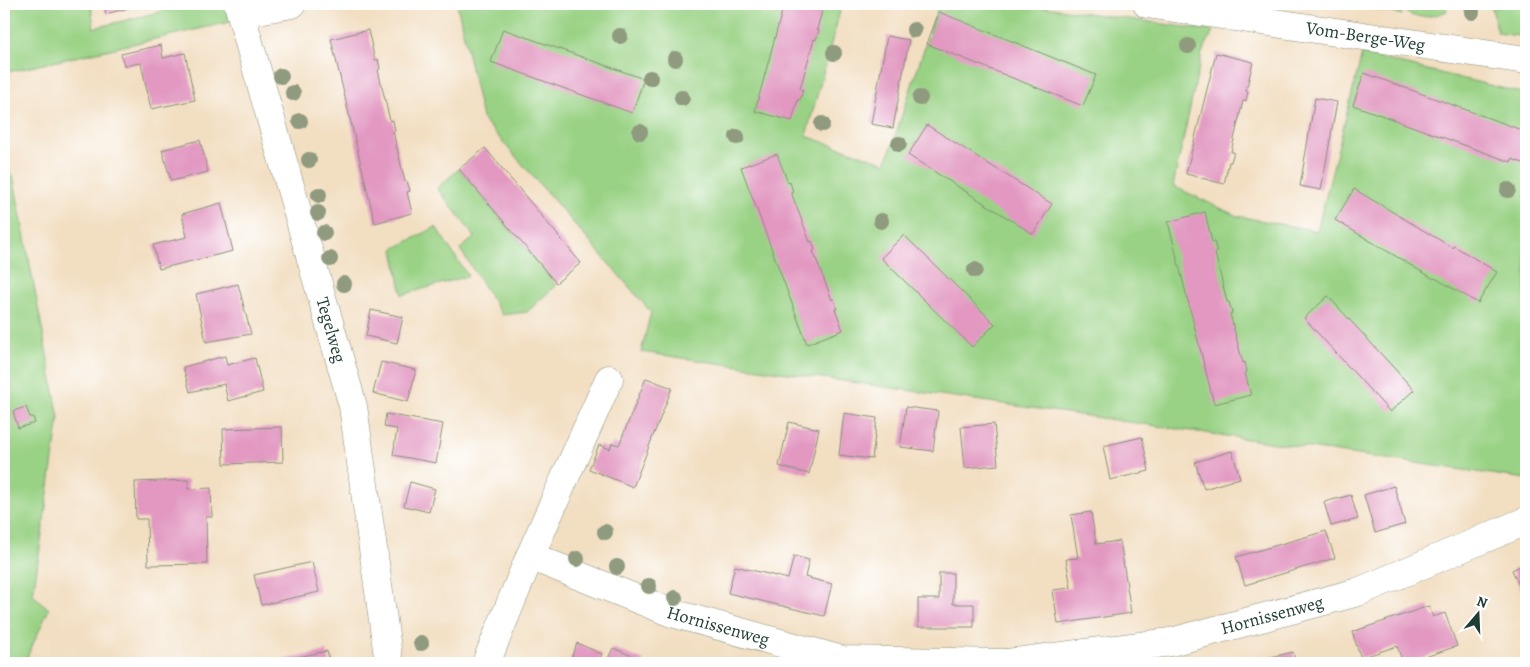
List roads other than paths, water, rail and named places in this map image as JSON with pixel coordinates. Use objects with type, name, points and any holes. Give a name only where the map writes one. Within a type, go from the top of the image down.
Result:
[{"type":"street","points":[[240,8],[292,4]]},
{"type":"street","name":"Vom-Berge-Weg","points":[[1147,4],[1526,60]]},
{"type":"street","name":"Tegelweg","points":[[240,8],[353,406],[389,663]]},
{"type":"street","points":[[486,663],[530,556],[609,380]]},
{"type":"street","name":"Hornissenweg","points":[[530,556],[672,613],[842,660],[1006,663],[1171,642],[1358,592],[1526,521]]}]
